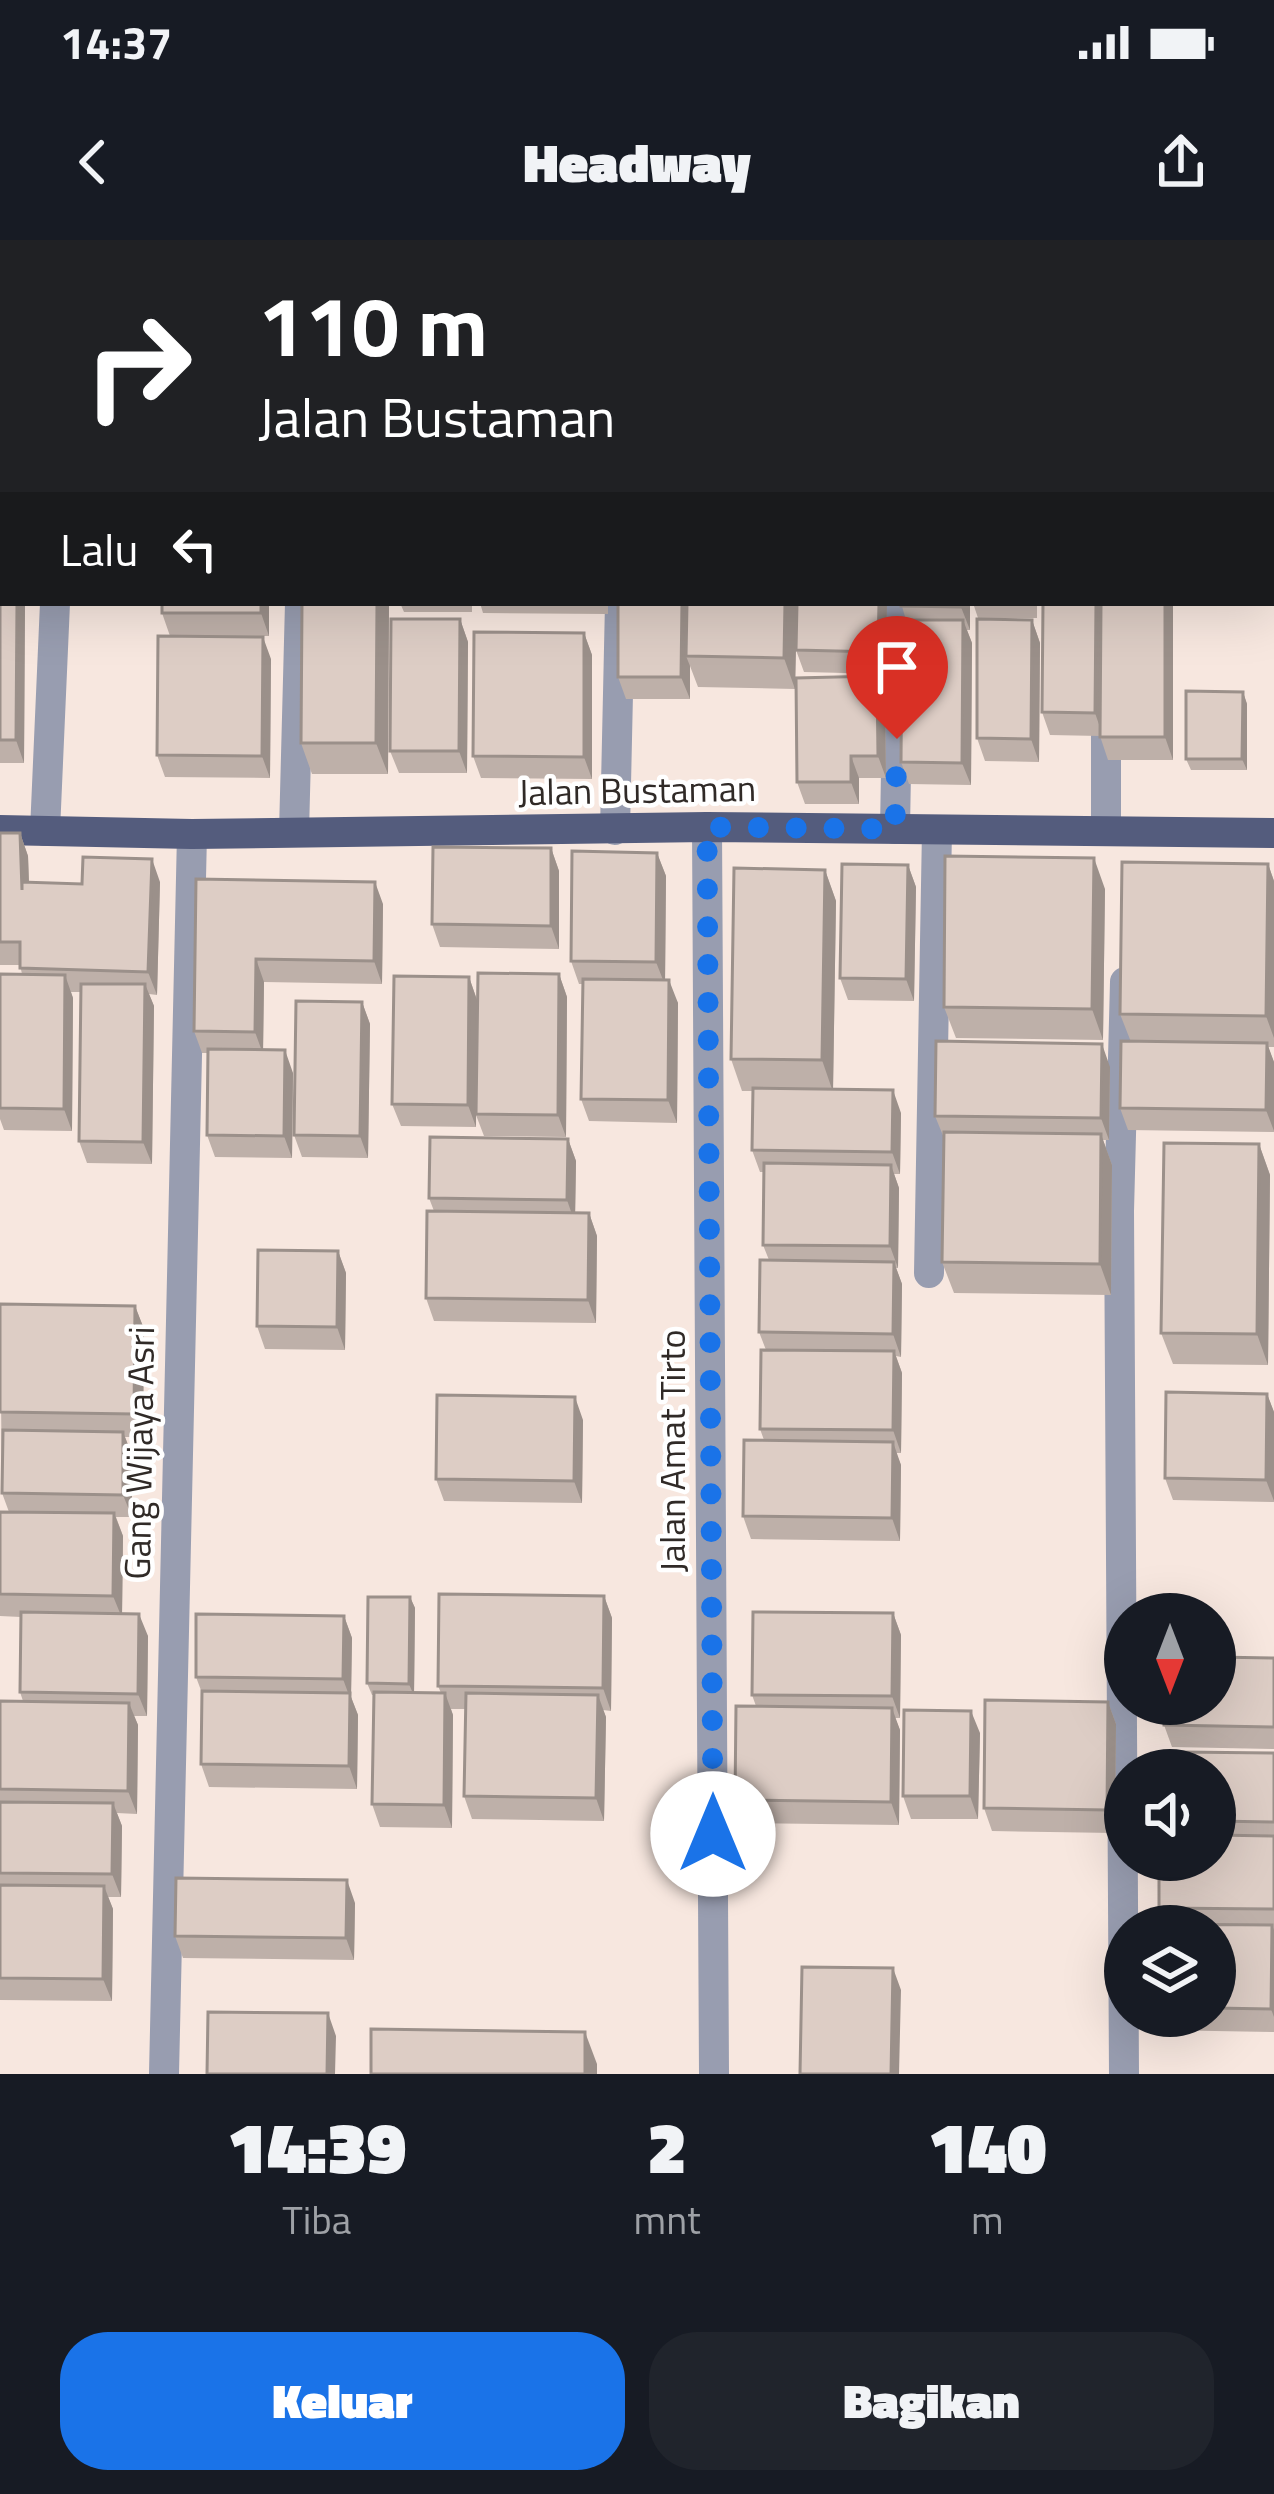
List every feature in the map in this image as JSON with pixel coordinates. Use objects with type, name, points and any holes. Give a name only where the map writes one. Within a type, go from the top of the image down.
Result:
[{"type":"main road","name":"Jalan Bustaman","points":[[0,830],[192,834],[707,827],[937,830],[1121,839],[1274,832]]},
{"type":"street","points":[[45,831],[55,606]]},
{"type":"street","points":[[294,832],[300,606]]},
{"type":"street","points":[[615,830],[620,606]]},
{"type":"street","points":[[895,829],[899,606]]},
{"type":"street","points":[[1106,694],[1121,839]]},
{"type":"street","name":"Jalan Amat Tirto","points":[[707,827],[714,2074]]},
{"type":"street","points":[[929,1273],[937,830]]},
{"type":"street","name":"Gang Wijaya Asri","points":[[164,2074],[192,834]]},
{"type":"street","points":[[1124,2074],[1119,1211],[1126,950]]},
{"type":"building","points":[[0,606],[17,606],[16,740],[0,740]]},
{"type":"building","points":[[162,606],[261,606],[261,613],[162,613]]},
{"type":"building","points":[[302,606],[377,606],[376,743],[301,743]]},
{"type":"building","points":[[618,606],[682,606],[681,677],[618,677]]},
{"type":"building","points":[[687,606],[785,606],[784,658],[686,656]]},
{"type":"building","points":[[797,606],[879,606],[878,652],[796,650]]},
{"type":"building","points":[[1043,606],[1096,606],[1095,713],[1042,712]]},
{"type":"building","points":[[1101,606],[1165,606],[1165,737],[1100,737]]},
{"type":"building","points":[[391,619],[460,619],[459,751],[390,751]]},
{"type":"building","points":[[977,619],[1032,620],[1031,739],[977,738]]},
{"type":"building","points":[[902,620],[963,620],[962,763],[901,762]]},
{"type":"building","points":[[474,632],[584,633],[584,757],[473,756]]},
{"type":"building","points":[[158,636],[263,637],[262,756],[157,755]]},
{"type":"building","points":[[877,676],[878,756],[851,756],[851,782],[797,782],[796,678]]},
{"type":"building","points":[[1186,691],[1243,692],[1242,759],[1186,759]]},
{"type":"building","points":[[0,833],[20,833],[22,890],[22,882],[82,884],[83,857],[152,859],[148,972],[20,968],[20,942],[0,942]]},
{"type":"building","points":[[433,847],[551,848],[551,926],[432,924]]},
{"type":"building","points":[[572,851],[657,853],[656,962],[571,961]]},
{"type":"building","points":[[945,856],[1094,858],[1092,1009],[944,1007]]},
{"type":"building","points":[[1122,862],[1268,864],[1266,1016],[1120,1014]]},
{"type":"building","points":[[842,864],[908,865],[906,979],[840,978]]},
{"type":"building","points":[[734,868],[825,870],[822,1060],[731,1059]]},
{"type":"building","points":[[196,879],[375,882],[374,961],[256,959],[255,1032],[194,1031]]},
{"type":"building","points":[[478,973],[559,974],[558,1115],[476,1114]]},
{"type":"building","points":[[0,974],[65,975],[64,1109],[0,1108]]},
{"type":"building","points":[[394,976],[469,977],[468,1105],[392,1104]]},
{"type":"building","points":[[583,979],[669,980],[668,1100],[581,1099]]},
{"type":"building","points":[[81,984],[145,984],[143,1142],[79,1141]]},
{"type":"building","points":[[296,1001],[362,1002],[360,1136],[294,1135]]},
{"type":"building","points":[[936,1041],[1102,1044],[1101,1118],[935,1116]]},
{"type":"building","points":[[1121,1041],[1267,1043],[1266,1110],[1120,1108]]},
{"type":"building","points":[[208,1049],[285,1050],[284,1136],[207,1135]]},
{"type":"building","points":[[753,1088],[893,1090],[892,1152],[752,1150]]},
{"type":"building","points":[[944,1132],[1101,1134],[1100,1264],[942,1262]]},
{"type":"building","points":[[430,1137],[568,1139],[567,1200],[429,1198]]},
{"type":"building","points":[[1164,1143],[1259,1144],[1257,1334],[1161,1333]]},
{"type":"building","points":[[764,1163],[891,1165],[890,1246],[763,1245]]},
{"type":"building","points":[[427,1211],[589,1213],[588,1300],[426,1298]]},
{"type":"building","points":[[258,1250],[338,1251],[337,1327],[257,1326]]},
{"type":"building","points":[[760,1260],[894,1262],[893,1334],[759,1332]]},
{"type":"building","points":[[0,1304],[135,1306],[134,1414],[0,1412]]},
{"type":"building","points":[[761,1350],[894,1351],[893,1430],[760,1429]]},
{"type":"building","points":[[1166,1392],[1267,1394],[1266,1480],[1165,1478]]},
{"type":"building","points":[[437,1395],[575,1397],[574,1481],[436,1479]]},
{"type":"building","points":[[3,1430],[123,1432],[123,1495],[2,1493]]},
{"type":"building","points":[[744,1440],[893,1442],[892,1518],[743,1516]]},
{"type":"building","points":[[0,1512],[114,1513],[113,1596],[0,1594]]},
{"type":"building","points":[[439,1594],[604,1596],[603,1688],[438,1686]]},
{"type":"building","points":[[368,1597],[410,1597],[409,1684],[367,1683]]},
{"type":"building","points":[[21,1612],[139,1614],[138,1694],[20,1692]]},
{"type":"building","points":[[753,1612],[893,1613],[892,1696],[752,1695]]},
{"type":"building","points":[[196,1614],[344,1616],[343,1679],[196,1677]]},
{"type":"building","points":[[1236,1657],[1274,1658],[1274,1727],[1164,1725],[1236,1725]]},
{"type":"building","points":[[202,1691],[350,1693],[349,1766],[201,1764]]},
{"type":"building","points":[[374,1692],[445,1693],[444,1805],[372,1804]]},
{"type":"building","points":[[466,1693],[598,1695],[596,1798],[464,1796]]},
{"type":"building","points":[[985,1700],[1104,1702],[1104,1725],[1108,1725],[1104,1810],[984,1808]]},
{"type":"building","points":[[0,1701],[129,1703],[128,1791],[0,1789]]},
{"type":"building","points":[[736,1706],[892,1708],[891,1802],[735,1800]]},
{"type":"building","points":[[904,1710],[971,1711],[970,1796],[903,1796]]},
{"type":"building","points":[[1236,1753],[1274,1753],[1274,1822],[1236,1821]]},
{"type":"building","points":[[0,1802],[113,1803],[112,1874],[0,1873]]},
{"type":"building","points":[[1236,1835],[1274,1836],[1274,1909],[1159,1905],[1159,1881],[1236,1881]]},
{"type":"building","points":[[176,1878],[347,1880],[346,1938],[175,1936]]},
{"type":"building","points":[[0,1885],[104,1886],[103,1979],[0,1978]]},
{"type":"building","points":[[1236,1925],[1272,1925],[1271,2009],[1236,2008]]},
{"type":"building","points":[[802,1967],[893,1968],[891,2074],[800,2074]]},
{"type":"building","points":[[208,2012],[328,2013],[327,2074],[207,2074]]},
{"type":"building","points":[[371,2029],[585,2032],[585,2074],[371,2074]]},
{"type":"route","points":[[713,1834],[707,827],[895,829],[897,739]]}]
